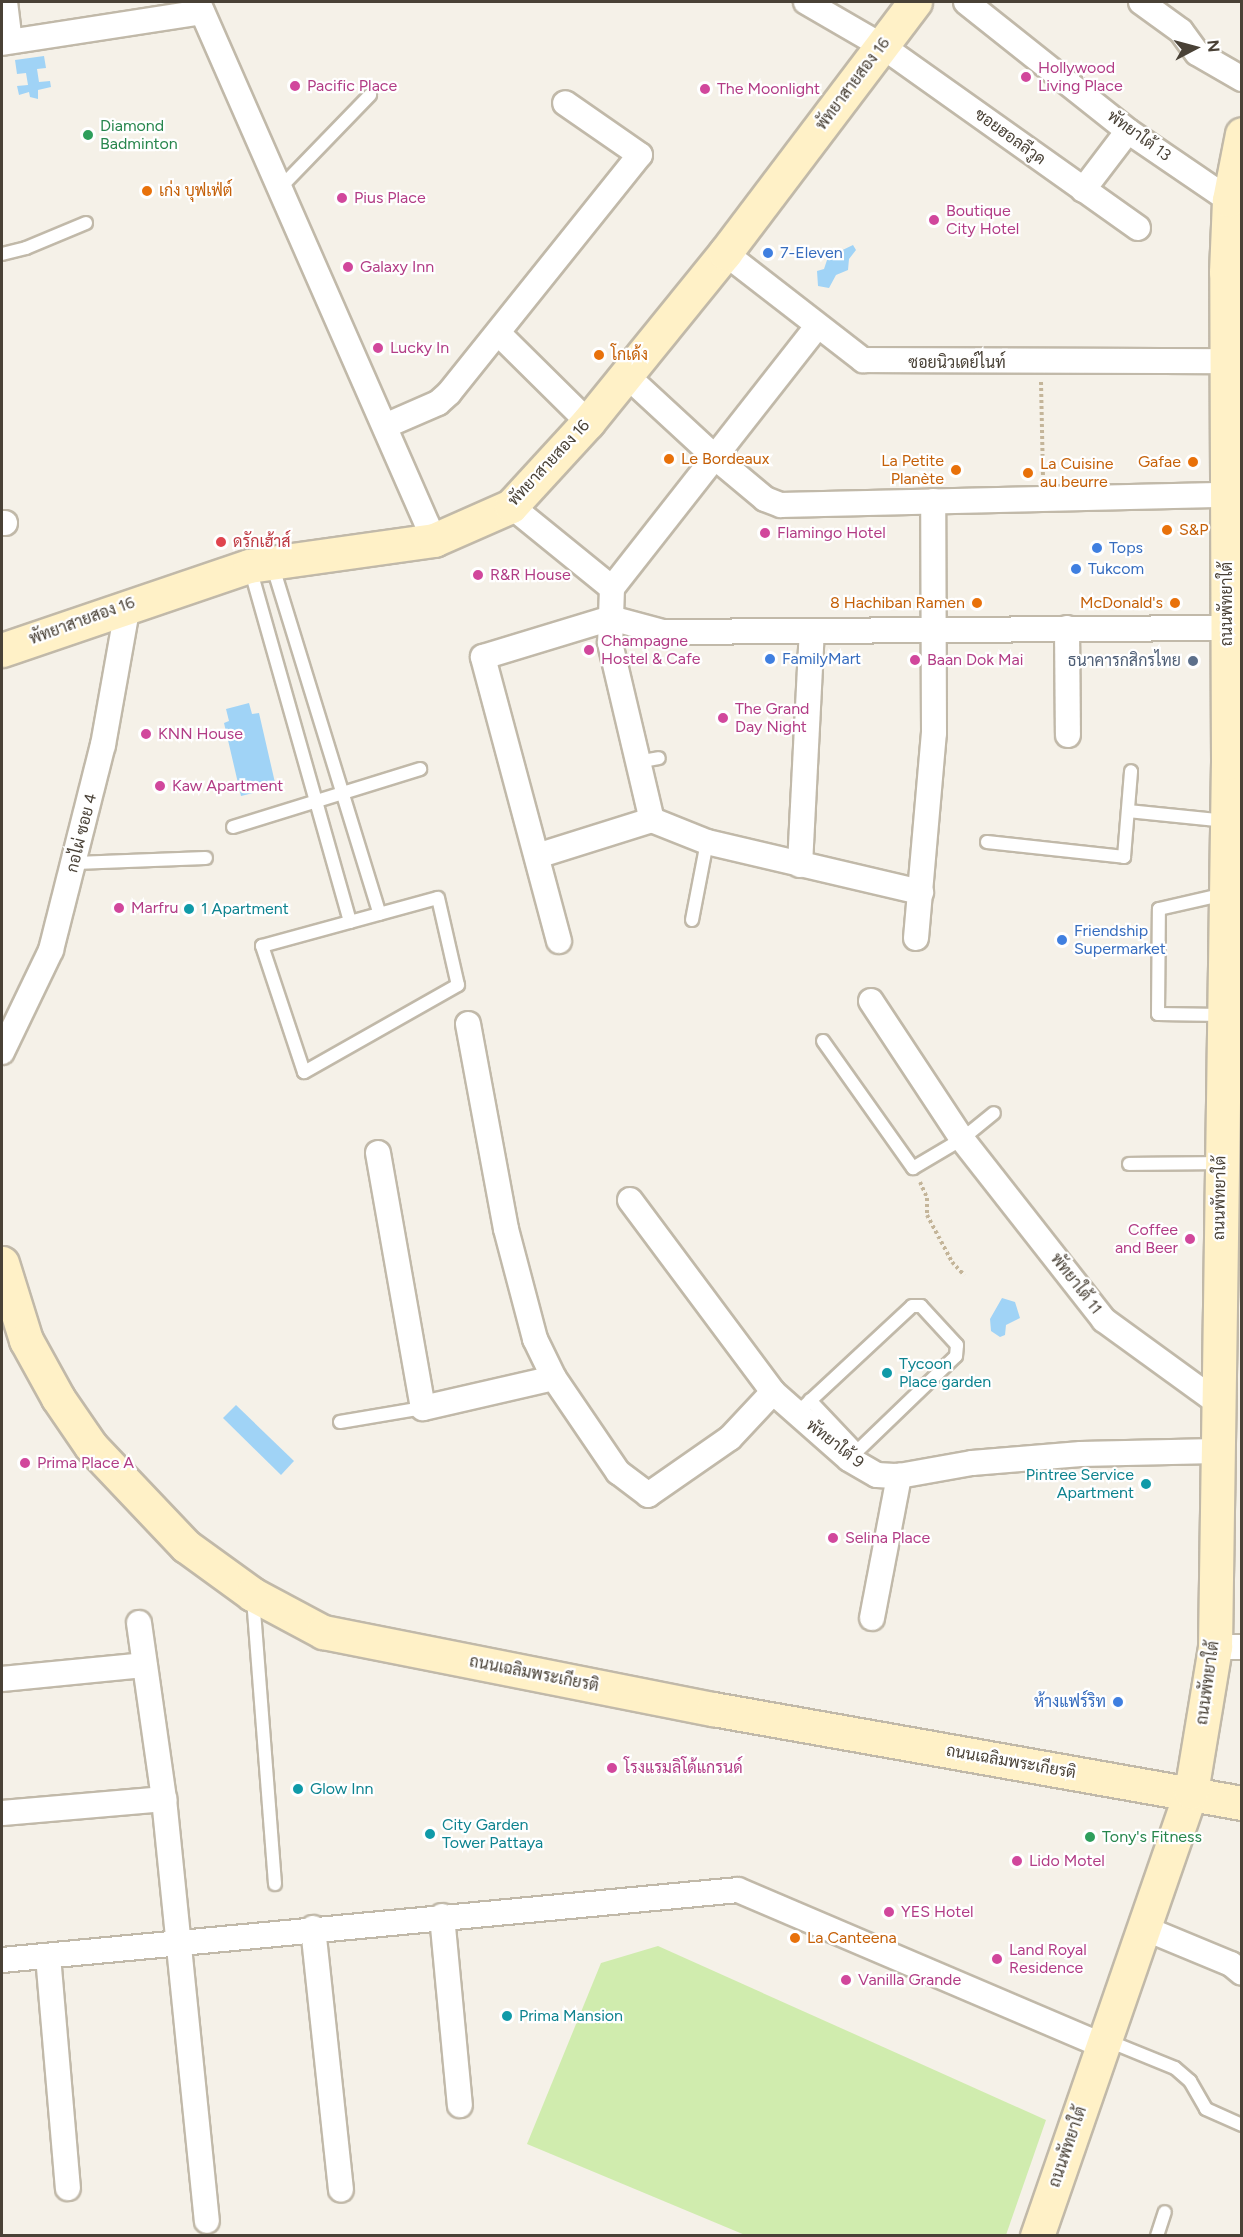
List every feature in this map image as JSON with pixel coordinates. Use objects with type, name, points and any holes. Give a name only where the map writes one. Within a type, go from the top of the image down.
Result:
[{"type":"main road","name":"พัทยาสายสอง 16","points":[[2,650],[128,604],[260,564],[434,540],[511,506],[588,422],[725,253],[915,2]]},
{"type":"main road","name":"ถนนพัทยาใต้","points":[[1037,2235],[1191,1792],[1228,1647],[1216,1451],[1217,1402],[1230,1281],[1221,1162],[1229,1030],[1227,821],[1235,763],[1227,628],[1226,361],[1234,277],[1229,200],[1242,134]]},
{"type":"main road","name":"ถนนเฉลิมพระเกียรติ","points":[[2,1263],[26,1341],[91,1446],[186,1546],[252,1594],[323,1632],[748,1715],[1191,1792],[1242,1803]]},
{"type":"street","points":[[5,2],[6,42],[200,7],[434,540]]},
{"type":"street","name":"ซอยฮอลลีวูด","points":[[806,2],[830,7],[1138,228]]},
{"type":"street","name":"พัทยาใต้ 13","points":[[966,2],[1128,131],[1229,200]]},
{"type":"street","points":[[1141,2],[1181,31],[1197,53],[1242,80]]},
{"type":"street","points":[[385,426],[438,403],[498,333],[640,155],[565,103]]},
{"type":"street","points":[[1083,190],[1128,131]]},
{"type":"street","name":"ซอยนิวเดย์ไนท์","points":[[725,253],[853,355],[879,363],[1226,361]]},
{"type":"street","points":[[652,820],[648,760],[610,643],[612,588],[716,459],[817,327]]},
{"type":"street","points":[[498,333],[588,422]]},
{"type":"street","points":[[626,375],[716,459],[765,499],[781,505],[1227,495]]},
{"type":"street","points":[[916,938],[934,733],[933,501]]},
{"type":"street","points":[[511,506],[612,588]]},
{"type":"street","name":"กอไผ่ ซอย 4","points":[[2,1052],[51,950],[75,863],[103,745],[128,604]]},
{"type":"street","points":[[559,941],[483,657],[611,618],[663,632],[934,628],[1227,628]]},
{"type":"street","points":[[1067,628],[1068,735]]},
{"type":"street","points":[[800,865],[812,631]]},
{"type":"street","points":[[537,856],[652,820],[707,842],[921,892]]},
{"type":"street","name":"พัทยาใต้ 11","points":[[871,1001],[962,1139],[1104,1320],[1217,1402]]},
{"type":"street","points":[[468,1024],[506,1229],[535,1339],[554,1378],[618,1472],[648,1495],[730,1438],[773,1392]]},
{"type":"street","points":[[378,1153],[423,1408],[554,1378]]},
{"type":"street","name":"พัทยาใต้ 9","points":[[630,1200],[773,1392],[803,1406],[877,1475],[899,1476],[972,1463],[1081,1454],[1216,1451]]},
{"type":"street","points":[[872,1618],[899,1476]]},
{"type":"street","points":[[139,1623],[164,1798],[207,2221]]},
{"type":"street","points":[[2,1679],[144,1665]]},
{"type":"street","points":[[2,1813],[164,1798]]},
{"type":"street","points":[[2,1960],[180,1944],[313,1928],[738,1890],[1104,2043]]},
{"type":"street","points":[[442,1916],[460,2105]]},
{"type":"street","points":[[313,1928],[341,2190]]},
{"type":"street","points":[[1144,1928],[1231,1964],[1242,1973]]},
{"type":"street","points":[[48,1956],[68,2188]]},
{"type":"lane","points":[[279,190],[370,95]]},
{"type":"lane","points":[[2,254],[26,248],[86,223]]},
{"type":"lane","points":[[260,564],[343,794],[380,914]]},
{"type":"lane","points":[[260,564],[315,802],[350,922]]},
{"type":"lane","points":[[233,827],[420,769]]},
{"type":"lane","points":[[987,842],[1124,857],[1131,771]]},
{"type":"lane","points":[[1128,811],[1227,821]]},
{"type":"lane","points":[[692,920],[707,842]]},
{"type":"lane","points":[[75,863],[206,858]]},
{"type":"lane","points":[[1226,894],[1159,909],[1158,1014],[1229,1030]]},
{"type":"lane","points":[[438,898],[458,985],[304,1072],[262,946],[380,914],[438,898]]},
{"type":"lane","points":[[823,1041],[913,1168],[962,1139],[994,1113]]},
{"type":"lane","points":[[1129,1164],[1221,1162]]},
{"type":"lane","points":[[803,1406],[912,1306],[921,1306],[957,1345],[956,1356],[854,1455]]},
{"type":"lane","points":[[340,1422],[423,1408]]},
{"type":"lane","points":[[252,1594],[275,1884]]},
{"type":"lane","points":[[1104,2043],[1175,2068],[1190,2081],[1206,2109],[1242,2125]]},
{"type":"lane","points":[[1157,2235],[1165,2212]]},
{"type":"path","points":[[1041,362],[1043,498]]},
{"type":"path","points":[[913,1168],[927,1198],[927,1215],[952,1262],[964,1275]]},
{"type":"green space","points":[[658,1946],[1046,2120],[1006,2235],[745,2235],[527,2144],[601,1963]]},
{"type":"water","points":[[44,56],[46,68],[37,69],[39,82],[50,81],[51,87],[38,90],[38,99],[30,97],[29,92],[19,95],[17,86],[28,85],[26,73],[17,74],[15,60]]},
{"type":"water","points":[[853,245],[856,250],[849,259],[848,270],[836,275],[829,288],[818,286],[817,271],[824,269],[828,257]]},
{"type":"water","points":[[249,703],[252,714],[259,713],[276,787],[241,796],[224,723],[229,721],[226,709]]},
{"type":"water","points":[[1002,1298],[1015,1302],[1020,1318],[1006,1325],[1005,1335],[1000,1337],[991,1331],[990,1319]]},
{"type":"water","points":[[236,1405],[294,1461],[281,1475],[223,1418]]},
{"type":"place","name":"Hollywood Living Place","points":[[1026,77]]},
{"type":"place","name":"Pacific Place","points":[[295,86]]},
{"type":"place","name":"The Moonlight","points":[[705,89]]},
{"type":"place","name":"Diamond Badminton","points":[[88,135]]},
{"type":"place","name":"เก่ง บุฟเฟ่ต์","points":[[147,191]]},
{"type":"place","name":"Pius Place","points":[[342,198]]},
{"type":"place","name":"Boutique City Hotel","points":[[934,220]]},
{"type":"place","name":"7-Eleven","points":[[768,253]]},
{"type":"place","name":"Galaxy Inn","points":[[348,267]]},
{"type":"place","name":"Lucky In","points":[[378,348]]},
{"type":"place","name":"โกเด้ง","points":[[599,355]]},
{"type":"place","name":"Le Bordeaux","points":[[669,459]]},
{"type":"place","name":"Gafae","points":[[1193,462]]},
{"type":"place","name":"La Petite Planète","points":[[956,470]]},
{"type":"place","name":"La Cuisine au beurre","points":[[1028,473]]},
{"type":"place","name":"S&P","points":[[1167,530]]},
{"type":"place","name":"Flamingo Hotel","points":[[765,533]]},
{"type":"place","name":"ดรักเฮ้าส์","points":[[221,542]]},
{"type":"place","name":"Tops","points":[[1097,548]]},
{"type":"place","name":"Tukcom","points":[[1076,569]]},
{"type":"place","name":"R&R House","points":[[478,575]]},
{"type":"place","name":"8 Hachiban Ramen","points":[[977,603]]},
{"type":"place","name":"McDonald's","points":[[1175,603]]},
{"type":"place","name":"Champagne Hostel & Cafe","points":[[589,650]]},
{"type":"place","name":"FamilyMart","points":[[770,659]]},
{"type":"place","name":"Baan Dok Mai","points":[[915,660]]},
{"type":"place","name":"ธนาคารกสิกรไทย","points":[[1193,661]]},
{"type":"place","name":"The Grand Day Night","points":[[723,718]]},
{"type":"place","name":"KNN House","points":[[146,734]]},
{"type":"place","name":"Kaw Apartment","points":[[160,786]]},
{"type":"place","name":"Marfru","points":[[119,908]]},
{"type":"place","name":"1 Apartment","points":[[189,909]]},
{"type":"place","name":"Friendship Supermarket","points":[[1062,940]]},
{"type":"place","name":"Coffee and Beer","points":[[1190,1239]]},
{"type":"place","name":"Tycoon Place garden","points":[[887,1373]]},
{"type":"place","name":"Prima Place A","points":[[25,1463]]},
{"type":"place","name":"Pintree Service Apartment","points":[[1146,1484]]},
{"type":"place","name":"Selina Place","points":[[833,1538]]},
{"type":"place","name":"ห้างแฟร์ริท","points":[[1118,1702]]},
{"type":"place","name":"โรงแรมลิโด้แกรนด์","points":[[612,1768]]},
{"type":"place","name":"Glow Inn","points":[[298,1789]]},
{"type":"place","name":"City Garden Tower Pattaya","points":[[430,1834]]},
{"type":"place","name":"Tony's Fitness","points":[[1090,1837]]},
{"type":"place","name":"Lido Motel","points":[[1017,1861]]},
{"type":"place","name":"YES Hotel","points":[[889,1912]]},
{"type":"place","name":"La Canteena","points":[[795,1938]]},
{"type":"place","name":"Land Royal Residence","points":[[997,1959]]},
{"type":"place","name":"Vanilla Grande","points":[[846,1980]]},
{"type":"place","name":"Prima Mansion","points":[[507,2016]]}]
